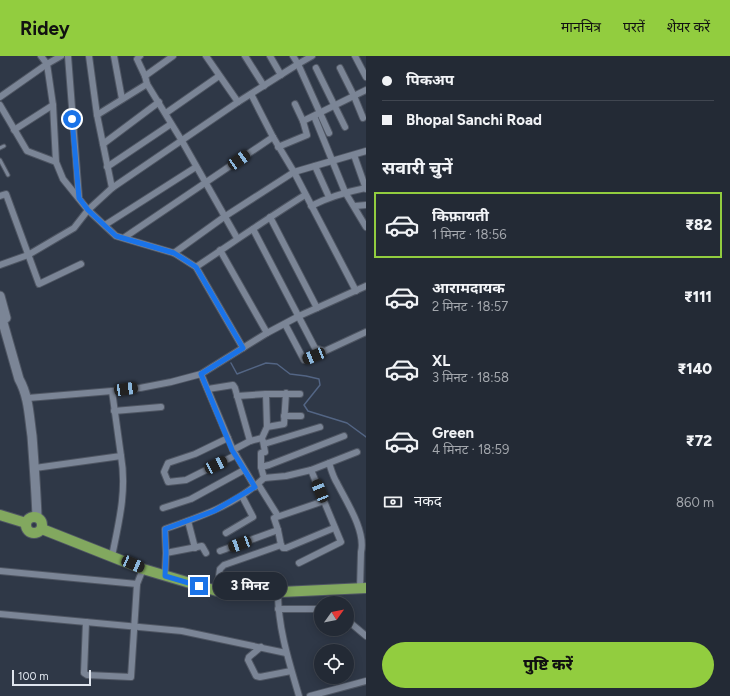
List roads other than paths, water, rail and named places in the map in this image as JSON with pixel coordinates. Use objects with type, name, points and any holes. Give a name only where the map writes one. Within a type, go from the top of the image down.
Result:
[{"type":"main road","points":[[0,303],[23,377],[22,384],[28,398],[35,468],[37,517],[41,521],[42,529]]},
{"type":"main road","points":[[0,515],[26,522]]},
{"type":"main road","points":[[37,517],[29,518],[26,522],[26,528],[32,533],[38,532],[42,529]]},
{"type":"main road","points":[[42,529],[143,569],[217,591],[240,594],[363,589]]},
{"type":"street","points":[[40,56],[47,64],[53,105],[56,162],[63,179],[88,210],[116,236],[125,237],[174,253],[196,267],[243,348]]},
{"type":"street","points":[[0,97],[61,56]]},
{"type":"street","points":[[68,56],[79,198]]},
{"type":"street","points":[[89,56],[97,115],[112,188]]},
{"type":"street","points":[[114,56],[122,99]]},
{"type":"street","points":[[140,56],[136,59],[146,76],[147,84],[166,113],[237,238]]},
{"type":"street","points":[[146,76],[173,56]]},
{"type":"street","points":[[206,56],[238,102]]},
{"type":"street","points":[[246,56],[264,86]]},
{"type":"street","points":[[270,56],[281,75]]},
{"type":"street","points":[[293,56],[298,64],[345,192],[355,206],[366,227]]},
{"type":"street","points":[[0,265],[28,255],[74,228],[88,210],[112,188],[238,102],[312,56]]},
{"type":"street","points":[[355,56],[366,77]]},
{"type":"street","points":[[316,68],[345,126]]},
{"type":"street","points":[[340,68],[363,118]]},
{"type":"street","points":[[166,113],[219,76]]},
{"type":"street","points":[[97,115],[147,84]]},
{"type":"street","points":[[303,121],[366,90]]},
{"type":"street","points":[[251,94],[278,147],[294,172],[356,291]]},
{"type":"street","points":[[103,144],[159,102]]},
{"type":"street","points":[[278,147],[307,135],[303,121],[295,104]]},
{"type":"street","points":[[0,105],[27,151],[56,162]]},
{"type":"street","points":[[14,130],[53,105]]},
{"type":"street","points":[[317,114],[329,133]]},
{"type":"street","points":[[107,167],[171,124]]},
{"type":"street","points":[[125,237],[273,137]]},
{"type":"street","points":[[174,253],[224,217],[294,172],[366,151]]},
{"type":"street","points":[[311,206],[329,197],[365,186],[354,155]]},
{"type":"street","points":[[315,166],[329,197]]},
{"type":"street","points":[[105,225],[196,167]]},
{"type":"street","points":[[0,196],[6,194],[39,284],[81,264]]},
{"type":"street","points":[[196,267],[237,238],[305,195]]},
{"type":"street","points":[[355,206],[366,205]]},
{"type":"street","points":[[270,217],[318,308]]},
{"type":"street","points":[[253,229],[315,348],[325,351]]},
{"type":"street","points":[[220,250],[267,333]]},
{"type":"street","points":[[28,398],[112,391],[171,382],[201,374],[267,333],[299,316],[366,286]]},
{"type":"street","points":[[284,324],[304,360],[366,332]]},
{"type":"street","points":[[201,374],[234,452],[244,470],[257,485],[278,516]]},
{"type":"street","points":[[208,389],[233,385],[236,388],[250,441]]},
{"type":"street","points":[[112,391],[124,488],[122,512],[112,556]]},
{"type":"street","points":[[237,396],[286,393],[300,394]]},
{"type":"street","points":[[267,427],[284,424],[286,393]]},
{"type":"street","points":[[264,478],[260,467],[261,453],[265,452],[263,441],[267,427],[266,394]]},
{"type":"street","points":[[114,410],[161,407]]},
{"type":"street","points":[[284,416],[301,416]]},
{"type":"street","points":[[228,438],[195,454],[168,463],[164,472],[168,482],[186,480],[250,441],[263,441],[320,427]]},
{"type":"street","points":[[260,467],[270,465],[344,436]]},
{"type":"street","points":[[165,576],[165,529],[214,511],[242,496],[264,478],[286,476],[311,470],[357,452]]},
{"type":"street","points":[[35,468],[121,456]]},
{"type":"street","points":[[329,463],[336,482],[360,526],[363,547],[361,552],[363,589]]},
{"type":"street","points":[[163,508],[192,500],[244,470]]},
{"type":"street","points":[[299,563],[340,543],[311,470]]},
{"type":"street","points":[[226,533],[253,517],[242,496]]},
{"type":"street","points":[[324,501],[274,518],[281,544],[283,548],[286,548],[334,528]]},
{"type":"street","points":[[188,521],[195,548]]},
{"type":"street","points":[[220,551],[278,530]]},
{"type":"street","points":[[251,540],[255,553]]},
{"type":"street","points":[[217,591],[219,572],[222,566],[281,544]]},
{"type":"street","points":[[166,553],[202,546],[206,553]]},
{"type":"street","points":[[86,622],[84,673],[87,675],[131,677],[137,584],[143,569]]},
{"type":"street","points":[[0,571],[137,584]]},
{"type":"street","points":[[278,593],[278,609],[286,653],[299,696]]},
{"type":"street","points":[[278,609],[314,609]]},
{"type":"street","points":[[0,614],[182,631],[286,653]]},
{"type":"street","points":[[354,626],[366,636]]},
{"type":"street","points":[[261,647],[249,657],[248,660],[256,676],[260,677],[291,670]]},
{"type":"street","points":[[310,696],[366,681]]},
{"type":"lane","points":[[0,148],[4,146]]},
{"type":"lane","points":[[0,160],[8,175]]},
{"type":"waterway","points":[[231,363],[237,374],[266,363],[277,364],[290,374],[319,379],[320,385],[304,405],[308,411],[347,423],[366,437]]}]
